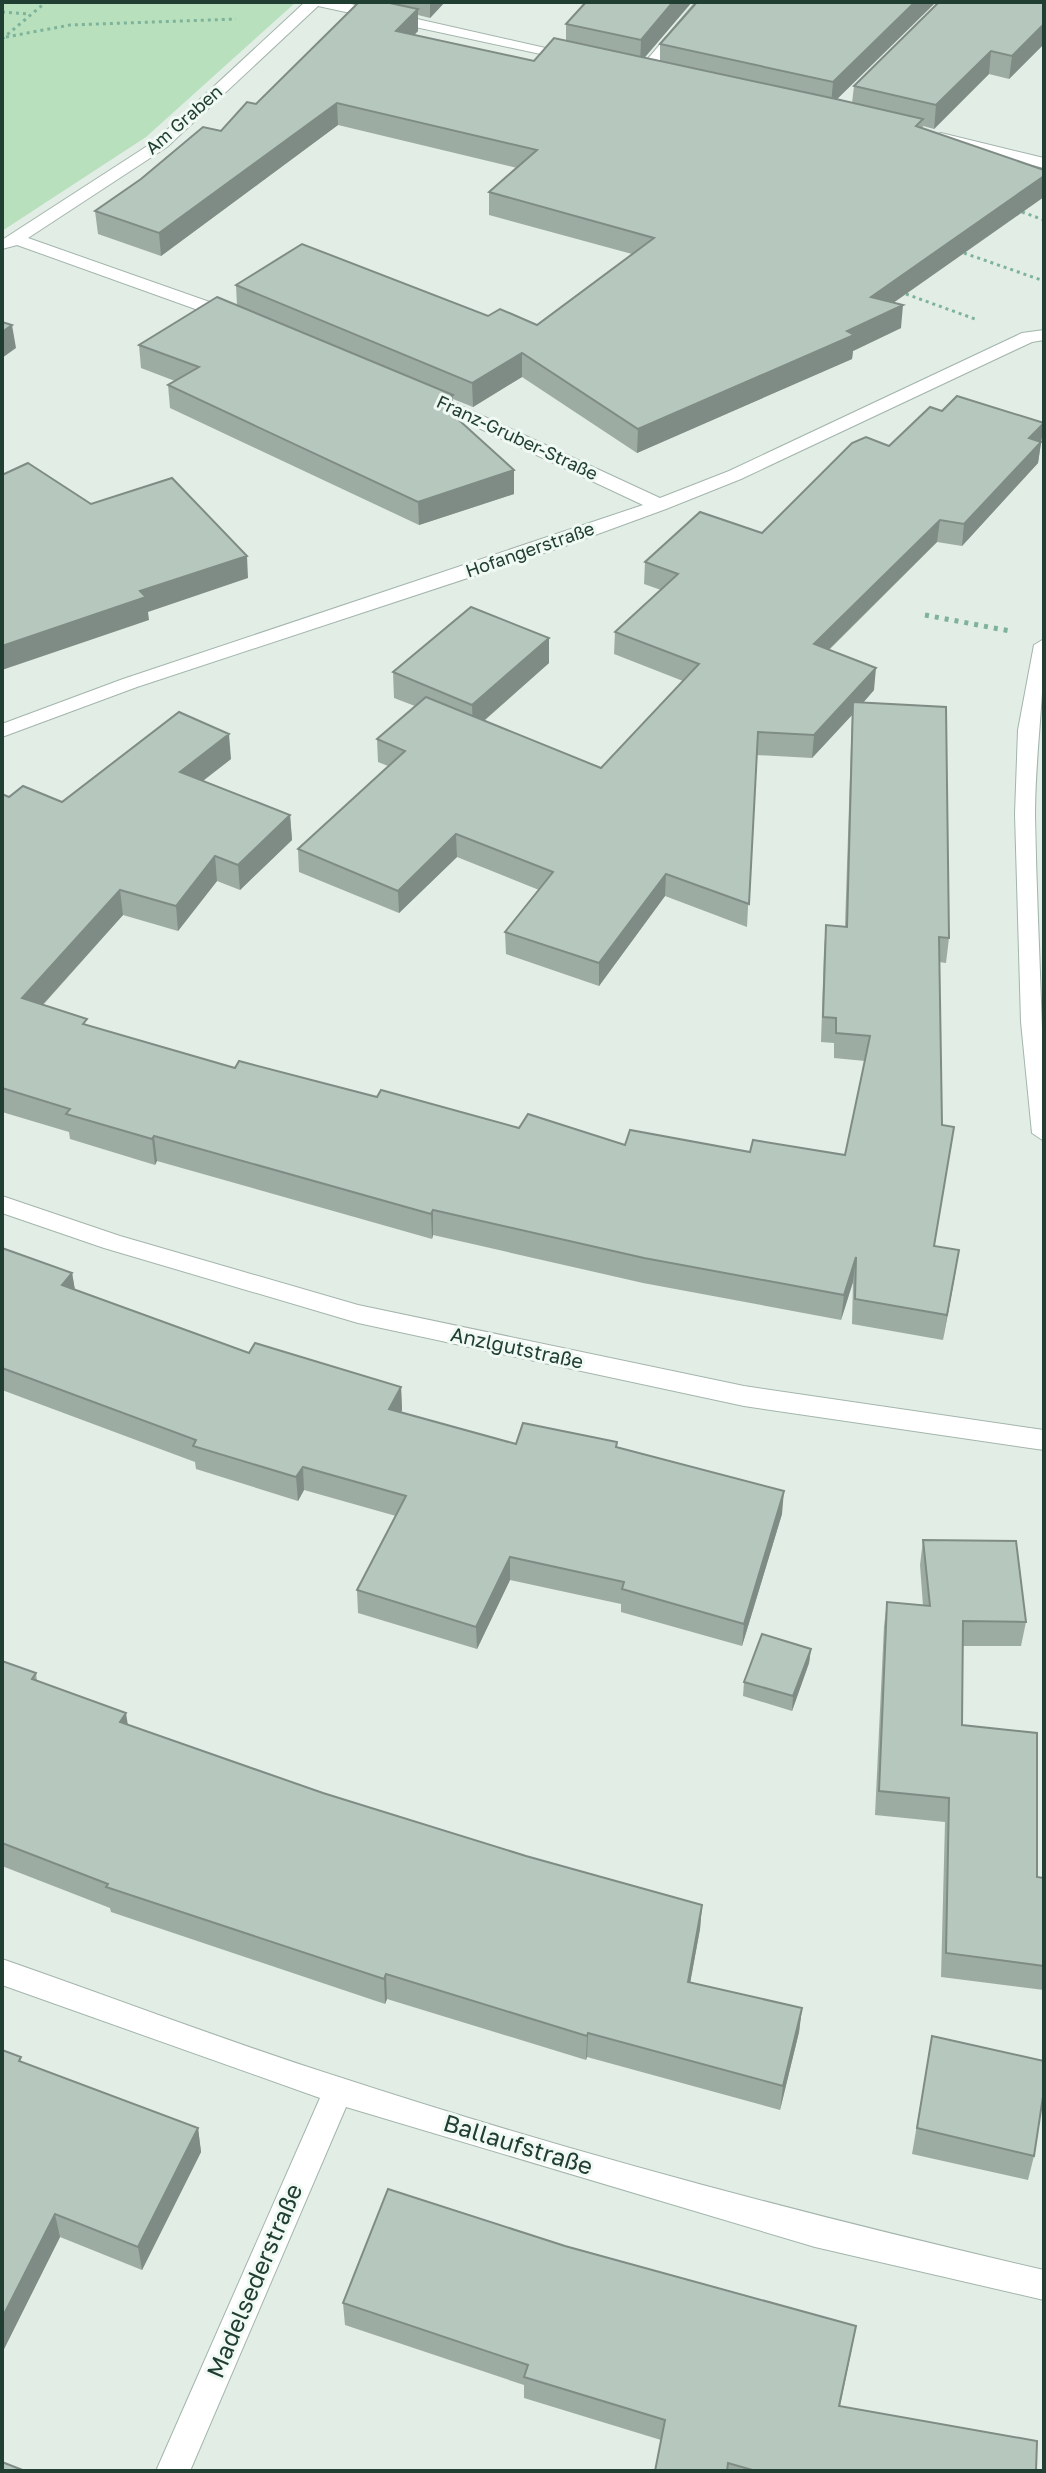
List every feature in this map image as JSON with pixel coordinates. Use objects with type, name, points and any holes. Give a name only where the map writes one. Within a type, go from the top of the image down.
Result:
[{"type":"street","name":"Am Graben","points":[[9,244],[161,144],[314,2]]},
{"type":"street","points":[[321,2],[586,59]]},
{"type":"street","points":[[645,71],[704,2]]},
{"type":"street","points":[[923,134],[1044,163]]},
{"type":"street","points":[[9,244],[247,321]]},
{"type":"street","name":"Hofangerstraße","points":[[2,731],[75,702],[544,547],[659,505],[735,475],[1028,337],[1044,335]]},
{"type":"street","name":"Franz-Gruber-Straße","points":[[403,387],[488,423],[659,505]]},
{"type":"street","points":[[1044,645],[1028,730],[1035,816],[1032,1022],[1044,1133]]},
{"type":"street","name":"Anzlgutstraße","points":[[2,1204],[113,1242],[358,1314],[744,1396],[1044,1440]]},
{"type":"street","name":"Ballaufstraße","points":[[2,1972],[338,2091],[815,2232],[1044,2285]]},
{"type":"street","name":"Madelsederstraße","points":[[173,2471],[338,2091]]},
{"type":"path","points":[[4,38],[46,2]]},
{"type":"path","points":[[2,12],[30,14]]},
{"type":"path","points":[[4,38],[70,25],[211,18],[293,22]]},
{"type":"path","points":[[1022,212],[1044,220]]},
{"type":"path","points":[[964,253],[1044,281]]},
{"type":"path","points":[[906,294],[987,324]]},
{"type":"path","points":[[925,615],[996,628]]},
{"type":"green space","points":[[2,2],[296,2],[146,137],[2,231]]},
{"type":"building","points":[[359,2],[385,2],[418,9],[396,31],[534,61],[554,38],[923,119],[916,126],[1044,170],[1044,176],[871,297],[903,305],[847,331],[854,335],[638,429],[522,353],[472,383],[236,285],[302,244],[488,316],[500,309],[537,325],[654,238],[489,192],[537,150],[337,103],[159,233],[95,211],[141,179],[203,127],[221,131],[247,102],[256,104]]},
{"type":"building","points":[[586,2],[673,2],[641,40],[566,24]]},
{"type":"building","points":[[697,2],[915,2],[833,82],[660,44]]},
{"type":"building","points":[[939,2],[1044,2],[1044,24],[1012,56],[991,51],[936,105],[854,86]]},
{"type":"building","points":[[217,297],[453,395],[440,403],[514,470],[418,502],[168,385],[199,367],[139,345]]},
{"type":"building","points":[[2,322],[12,325],[2,332]]},
{"type":"building","points":[[957,396],[1044,423],[1029,438],[1041,442],[964,524],[940,520],[814,644],[876,668],[814,735],[758,732],[749,904],[666,874],[599,963],[505,932],[553,872],[456,834],[398,891],[298,849],[405,751],[377,739],[426,697],[601,768],[699,664],[615,632],[678,574],[645,562],[700,512],[762,533],[852,443],[866,437],[889,446],[930,407],[942,411]]},
{"type":"building","points":[[28,463],[91,504],[172,478],[247,556],[140,591],[146,597],[2,646],[2,475]]},
{"type":"building","points":[[471,607],[549,638],[472,705],[393,672]]},
{"type":"building","points":[[853,702],[946,707],[949,938],[939,937],[942,1125],[954,1127],[934,1246],[959,1250],[947,1315],[855,1299],[856,1257],[844,1295],[644,1258],[433,1210],[431,1214],[66,1114],[70,1109],[2,1088],[2,794],[9,797],[23,786],[62,802],[179,712],[229,734],[180,772],[290,815],[238,865],[215,856],[176,906],[120,890],[22,998],[87,1019],[83,1024],[235,1068],[239,1061],[377,1097],[381,1090],[519,1128],[528,1114],[625,1145],[630,1130],[750,1152],[753,1140],[845,1155],[870,1036],[836,1033],[836,1018],[823,1017],[826,925],[847,927]]},
{"type":"building","points":[[2,1248],[72,1273],[62,1285],[249,1353],[255,1343],[401,1387],[389,1409],[516,1444],[523,1423],[617,1442],[616,1447],[784,1491],[744,1624],[622,1589],[624,1582],[510,1557],[476,1627],[357,1590],[406,1496],[303,1467],[296,1477],[193,1446],[196,1440],[2,1368]]},
{"type":"building","points":[[923,1540],[1016,1541],[1026,1622],[963,1621],[962,1725],[1037,1733],[1037,1877],[1044,1878],[1044,1966],[946,1953],[949,1798],[879,1791],[887,1602],[930,1606]]},
{"type":"building","points":[[762,1634],[811,1649],[793,1696],[744,1682]]},
{"type":"building","points":[[2,1661],[36,1673],[32,1679],[126,1713],[120,1722],[323,1793],[526,1856],[702,1905],[688,1982],[802,2008],[783,2086],[588,2033],[587,2036],[386,1974],[384,1979],[106,1887],[108,1884],[2,1843]]},
{"type":"building","points":[[932,2036],[1044,2061],[1044,2090],[1034,2156],[917,2128]]},
{"type":"building","points":[[2,2050],[21,2057],[19,2061],[198,2128],[138,2247],[55,2214],[2,2318]]},
{"type":"building","points":[[388,2189],[565,2246],[856,2326],[839,2406],[1037,2441],[1036,2471],[756,2471],[728,2463],[727,2471],[655,2471],[665,2420],[524,2377],[528,2365],[343,2303]]},
{"type":"building","points":[[2,2462],[25,2471],[2,2471]]}]
